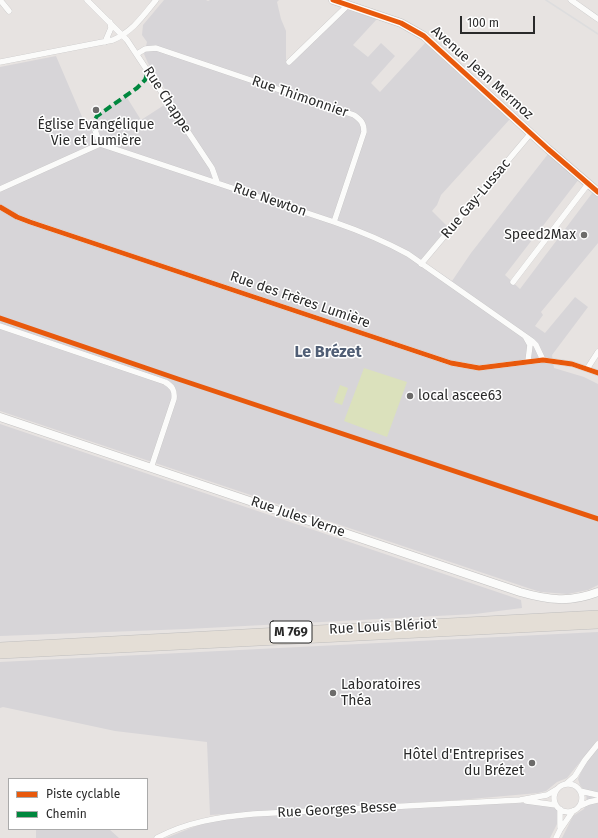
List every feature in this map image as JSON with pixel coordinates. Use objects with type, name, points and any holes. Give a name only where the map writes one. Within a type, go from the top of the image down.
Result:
[{"type":"main road","name":"Avenue Jean Mermoz","points":[[333,0],[401,23],[424,36],[598,192]]},
{"type":"main road","name":"Rue Jules Verne","points":[[0,417],[535,597],[563,600],[598,592]]},
{"type":"main road","name":"Rue Louis Blériot","points":[[0,647],[598,615]]},
{"type":"main road","name":"Rue Louis Blériot","points":[[0,654],[598,624]]},
{"type":"street","points":[[0,0],[9,11]]},
{"type":"street","name":"Rue Chappe","points":[[87,0],[123,36],[137,54],[212,168],[217,182]]},
{"type":"street","points":[[0,62],[113,40],[123,36],[132,29],[156,0]]},
{"type":"street","points":[[571,0],[598,18]]},
{"type":"street","points":[[289,62],[348,5]]},
{"type":"street","points":[[105,42],[111,28],[110,22]]},
{"type":"street","name":"Rue Thimonnier","points":[[137,54],[145,49],[156,48],[354,115],[361,119],[364,125],[364,132],[334,222]]},
{"type":"street","points":[[0,189],[100,144],[95,130]]},
{"type":"street","name":"Rue Gay-Lussac","points":[[421,264],[531,133]]},
{"type":"street","name":"Rue Newton","points":[[100,144],[334,222],[390,244],[535,343],[543,360]]},
{"type":"street","points":[[513,282],[588,184]]},
{"type":"street","name":"Rue des Frères Lumière","points":[[0,207],[17,217],[30,222],[451,363],[478,368],[543,360],[572,364],[598,373]]},
{"type":"street","points":[[0,326],[165,382],[172,386],[175,393],[174,399],[151,468]]},
{"type":"street","points":[[523,335],[530,345],[528,361]]},
{"type":"street","points":[[587,369],[598,352]]},
{"type":"street","points":[[560,830],[561,819],[554,797],[557,789],[566,784],[575,776],[585,760],[598,744]]},
{"type":"street","points":[[575,776],[582,799],[579,806]]},
{"type":"street","points":[[566,784],[572,784],[578,789],[598,795]]},
{"type":"street","name":"Rue Georges Besse","points":[[157,838],[195,823],[230,816],[520,800],[546,795],[557,789]]},
{"type":"street","name":"Rue Georges Besse","points":[[520,800],[558,807]]},
{"type":"street","points":[[556,838],[573,811],[579,806],[598,800]]},
{"type":"street","points":[[558,807],[565,812],[573,811]]},
{"type":"shaded area","points":[[164,0],[279,0],[277,2],[281,19],[286,31],[286,60],[289,62],[345,9],[377,19],[353,45],[368,57],[381,43],[395,56],[371,83],[380,92],[426,42],[510,119],[441,195],[437,205],[432,211],[448,227],[421,260],[452,281],[471,253],[548,154],[579,179],[505,275],[520,289],[593,192],[598,196],[598,243],[541,312],[543,315],[535,326],[545,333],[575,297],[588,307],[552,355],[554,368],[584,377],[598,384],[598,585],[588,590],[568,594],[541,592],[0,411],[0,67],[56,56],[83,119],[89,125],[104,110],[126,96],[141,120],[172,100],[148,63],[144,54],[147,42],[142,35],[143,25]]},
{"type":"shaded area","points":[[0,424],[521,600],[522,608],[475,614],[187,629],[0,636]]},
{"type":"shaded area","points":[[598,632],[598,740],[567,778],[557,782],[546,791],[538,793],[459,800],[210,815],[207,742],[115,731],[3,707],[0,708],[0,662]]},
{"type":"shaded area","points":[[598,747],[598,838],[562,838],[573,816],[584,809],[587,802],[586,793],[580,785],[578,779],[586,761]]},
{"type":"shaded area","points":[[552,802],[562,814],[550,838],[166,838],[206,822],[230,818],[428,806]]},
{"type":"shaded area","points":[[36,830],[110,830],[119,838],[36,838]]},
{"type":"green space","points":[[364,368],[407,382],[387,437],[344,421]]},
{"type":"green space","points":[[340,385],[348,388],[342,405],[334,402]]},
{"type":"railway","points":[[546,0],[598,34]]},
{"type":"marked path","points":[[95,130],[94,121],[97,116],[137,88],[145,80],[148,71]]},
{"type":"cycle path","points":[[333,0],[401,23],[424,36],[548,149],[598,192]]},
{"type":"cycle path","points":[[0,207],[17,217],[30,222],[451,363],[479,368],[543,360],[572,364],[598,373]]},
{"type":"cycle path","points":[[0,318],[598,519]]},
{"type":"place","name":"Église Evangélique Vie et Lumière","points":[[96,110]]},
{"type":"place","name":"Speed2Max","points":[[584,235]]},
{"type":"place","name":"local ascee63","points":[[410,396]]},
{"type":"place","name":"Laboratoires Théa","points":[[333,693]]},
{"type":"place","name":"Hôtel d'Entreprises du Brézet","points":[[532,763]]},
{"type":"district","name":"Le Brézet","points":[[328,353]]}]
